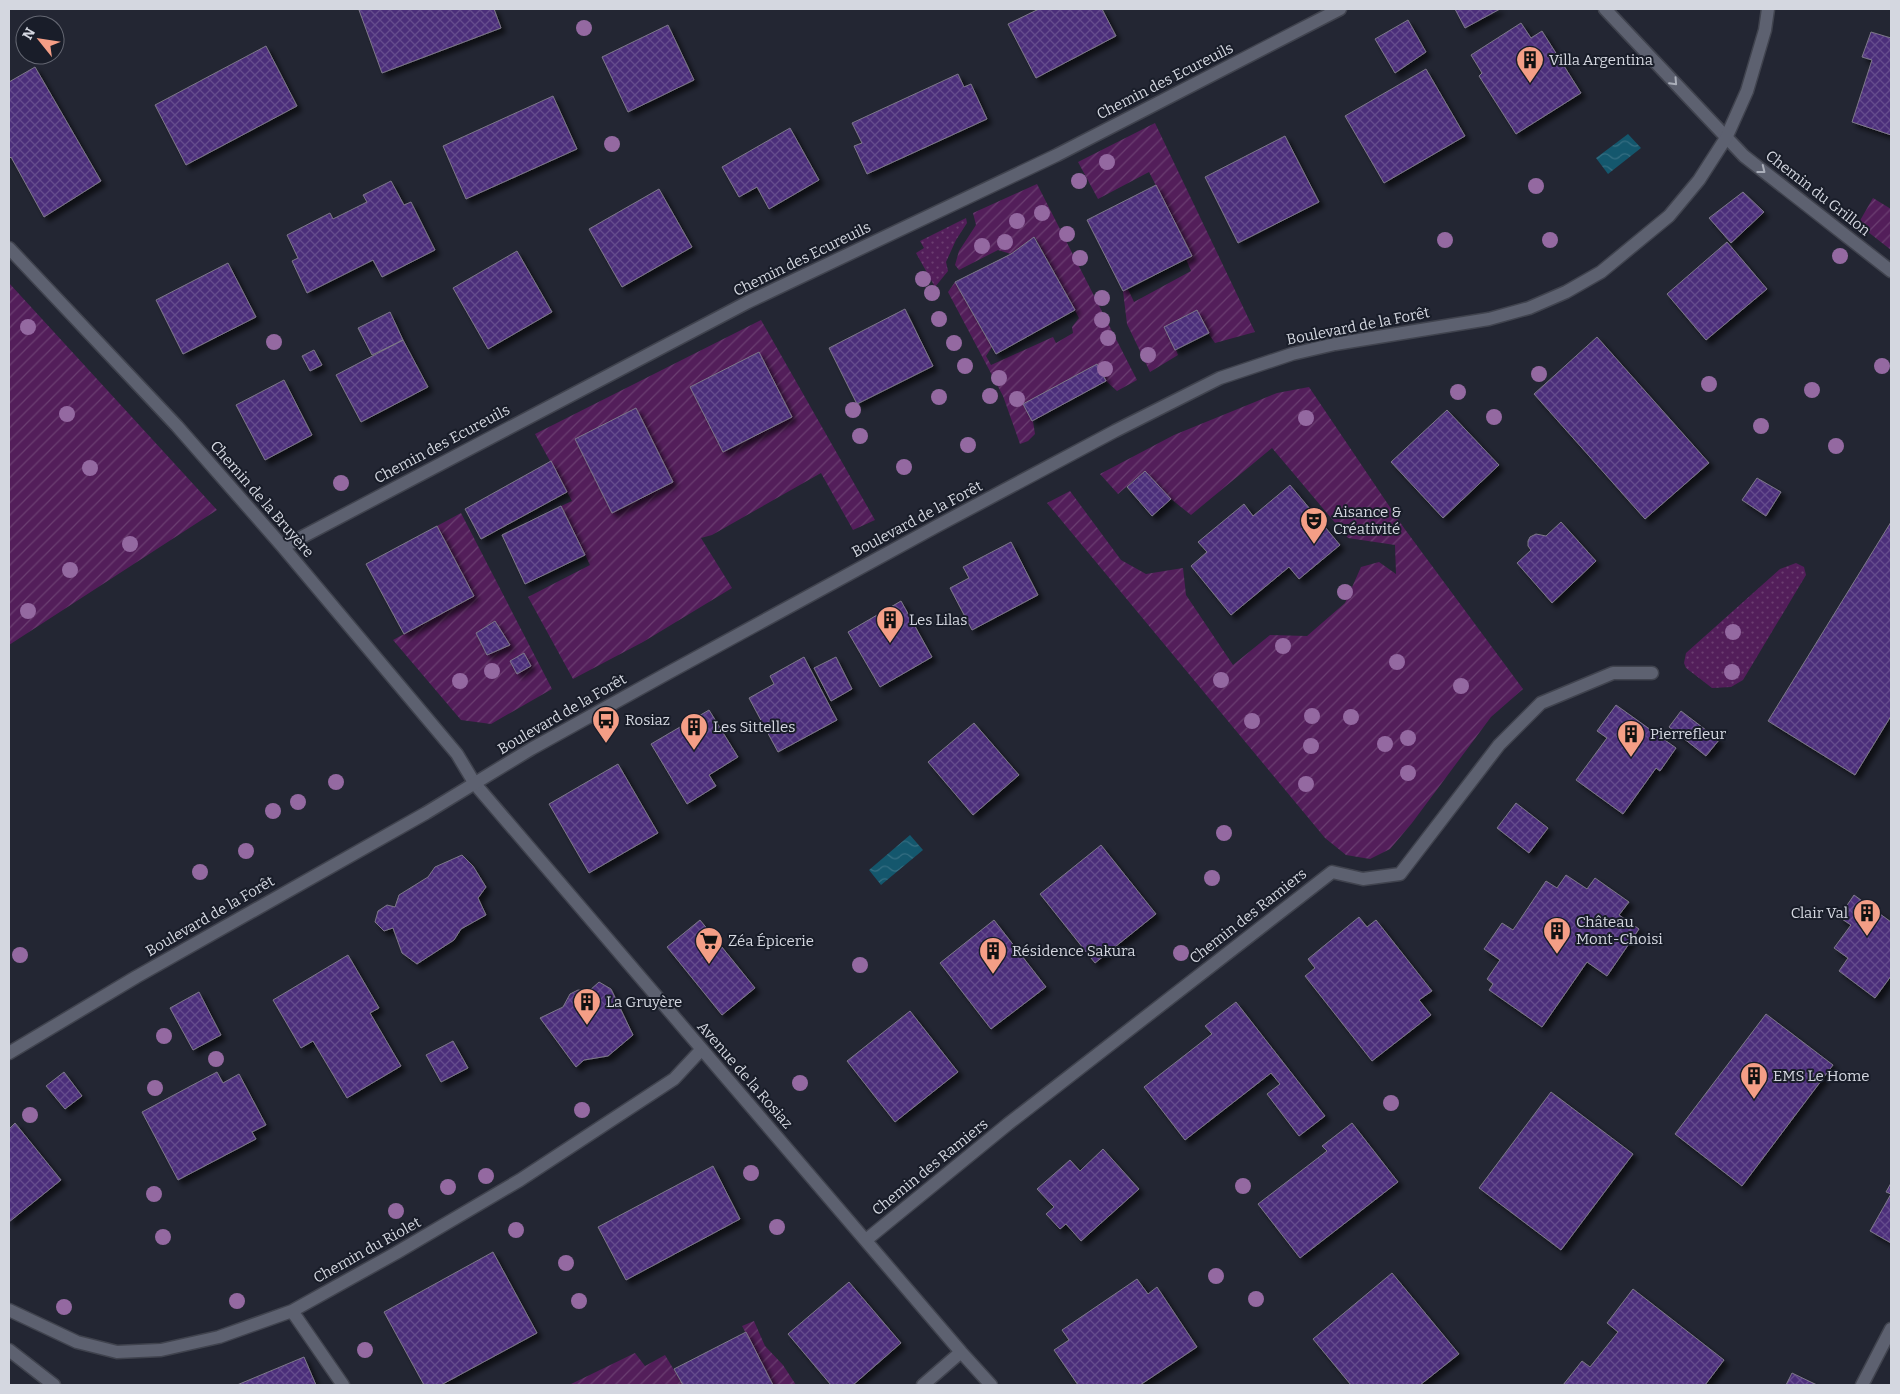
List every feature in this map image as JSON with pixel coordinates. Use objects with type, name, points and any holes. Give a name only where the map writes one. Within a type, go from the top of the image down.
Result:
[{"type":"street","name":"Chemin des Ecureuils","points":[[283,547],[757,298],[1040,163],[1340,9]]},
{"type":"street","name":"Chemin du Grillon","points":[[1605,9],[1744,156],[1891,271]]},
{"type":"street","name":"Boulevard de la Forêt","points":[[9,1053],[136,977],[475,784],[538,745],[841,577],[1220,378],[1292,354],[1335,344],[1489,319],[1529,308],[1566,292],[1601,272],[1669,216],[1699,180],[1726,138],[1748,91],[1765,30],[1768,9]]},
{"type":"street","name":"Chemin de la Bruyère","points":[[9,248],[176,426],[283,547],[457,754],[475,784]]},
{"type":"street","name":"Chemin des Ramiers","points":[[866,1240],[1008,1124],[1332,872],[1363,878],[1400,874],[1499,745],[1541,703],[1613,673],[1652,673]]},
{"type":"street","name":"Avenue de la Rosiaz","points":[[475,784],[701,1050],[991,1385]]},
{"type":"street","name":"Chemin du Riolet","points":[[9,1310],[77,1342],[117,1352],[161,1350],[219,1337],[292,1311],[396,1253],[520,1180],[674,1079],[701,1050]]},
{"type":"street","points":[[292,1311],[343,1385]]},
{"type":"street","points":[[1862,1385],[1891,1329]]},
{"type":"street","points":[[9,1350],[54,1385]]},
{"type":"street","points":[[923,1385],[961,1352]]},
{"type":"shaded area","points":[[1155,123],[1255,332],[1215,343],[1208,333],[1176,349],[1178,355],[1150,372],[1127,324],[1123,291],[1128,289],[1134,302],[1191,271],[1186,259],[1192,256],[1149,172],[1098,199],[1078,162]]},
{"type":"shaded area","points":[[1037,184],[1137,380],[1117,391],[1106,381],[1033,421],[1035,434],[1028,441],[1020,444],[1003,396],[948,292],[955,282],[992,347],[986,356],[991,365],[1053,337],[1056,343],[1073,333],[1072,327],[1079,318],[1035,237],[1011,254],[998,250],[959,270],[955,265],[959,251],[976,225],[973,213]]},
{"type":"shaded area","points":[[1873,198],[1891,209],[1891,250],[1858,224]]},
{"type":"shaded area","points":[[966,218],[967,223],[956,240],[946,262],[948,271],[935,287],[916,253],[924,248],[920,241]]},
{"type":"shaded area","points":[[9,283],[217,510],[9,645]]},
{"type":"shaded area","points":[[761,320],[875,520],[853,530],[821,473],[712,535],[701,538],[732,588],[643,642],[573,679],[528,597],[590,565],[561,506],[572,501],[535,434]]},
{"type":"shaded area","points":[[1309,387],[1404,528],[1523,689],[1491,717],[1412,823],[1390,849],[1370,859],[1346,855],[1325,838],[1047,503],[1070,491],[1121,560],[1146,574],[1183,568],[1186,595],[1233,665],[1270,635],[1307,636],[1345,603],[1361,567],[1379,562],[1396,574],[1395,545],[1348,538],[1272,448],[1191,515],[1171,499],[1145,471],[1118,494],[1100,474],[1174,435],[1277,393]]},
{"type":"shaded area","points":[[461,513],[552,689],[491,724],[461,720],[393,640],[474,596],[437,526]]},
{"type":"shaded area","points":[[1796,563],[1804,567],[1806,575],[1743,680],[1731,687],[1712,688],[1686,668],[1684,663],[1686,653],[1780,569]]},
{"type":"shaded area","points":[[754,1321],[765,1346],[783,1365],[796,1385],[773,1385],[742,1326]]},
{"type":"shaded area","points":[[635,1353],[645,1366],[665,1355],[683,1385],[569,1385]]},
{"type":"water","points":[[1628,134],[1641,148],[1608,174],[1596,158]]},
{"type":"water","points":[[910,835],[923,850],[881,885],[869,870]]},
{"type":"building","points":[[494,9],[501,28],[382,73],[359,10]]},
{"type":"building","points":[[1039,9],[1102,9],[1116,36],[1036,78],[1008,24]]},
{"type":"building","points":[[1455,9],[1500,9],[1465,28]]},
{"type":"building","points":[[1408,20],[1426,52],[1395,73],[1375,39]]},
{"type":"building","name":"Villa Argentina","points":[[1521,23],[1531,38],[1542,31],[1581,93],[1516,134],[1479,76],[1482,73],[1471,55]]},
{"type":"building","points":[[668,25],[694,80],[628,112],[602,57]]},
{"type":"building","points":[[1871,32],[1891,38],[1891,135],[1852,122],[1872,60],[1862,57]]},
{"type":"building","points":[[266,46],[297,106],[186,165],[155,105]]},
{"type":"building","points":[[35,67],[101,181],[44,217],[11,157],[9,159],[9,82]]},
{"type":"building","points":[[1426,69],[1465,136],[1384,183],[1345,116]]},
{"type":"building","points":[[958,74],[964,87],[971,84],[987,119],[867,174],[854,146],[862,143],[852,123]]},
{"type":"building","points":[[553,96],[577,149],[466,199],[443,146]]},
{"type":"building","points":[[790,128],[819,180],[769,209],[757,187],[739,197],[722,167]]},
{"type":"building","points":[[1285,136],[1319,202],[1238,243],[1205,177]]},
{"type":"building","points":[[391,181],[404,205],[411,202],[435,250],[382,277],[373,260],[307,293],[292,261],[298,258],[287,235],[330,213],[333,219],[367,202],[363,195]]},
{"type":"building","points":[[1156,185],[1192,256],[1123,291],[1087,220]]},
{"type":"building","points":[[659,189],[692,247],[622,287],[589,229]]},
{"type":"building","points":[[1743,192],[1764,212],[1731,243],[1709,218]]},
{"type":"building","points":[[1034,237],[1075,310],[996,354],[955,282],[1011,254]]},
{"type":"building","points":[[1727,242],[1767,289],[1706,340],[1667,294]]},
{"type":"building","points":[[517,251],[552,312],[488,349],[453,288]]},
{"type":"building","points":[[228,263],[256,317],[183,354],[156,300]]},
{"type":"building","points":[[905,309],[933,366],[857,404],[829,348]]},
{"type":"building","points":[[1197,310],[1209,333],[1175,350],[1164,327]]},
{"type":"building","points":[[390,312],[403,340],[372,355],[358,328]]},
{"type":"building","points":[[1597,337],[1709,463],[1645,519],[1534,394]]},
{"type":"building","points":[[403,340],[428,387],[361,422],[336,375]]},
{"type":"building","points":[[314,350],[322,365],[310,371],[302,356]]},
{"type":"building","points":[[759,352],[792,417],[723,452],[690,387]]},
{"type":"building","points":[[1097,364],[1106,381],[1032,421],[1023,404]]},
{"type":"building","points":[[284,380],[312,435],[265,460],[236,405]]},
{"type":"building","points":[[636,408],[673,482],[612,513],[575,439]]},
{"type":"building","points":[[1447,410],[1499,465],[1443,518],[1391,462]]},
{"type":"building","points":[[551,461],[567,492],[481,539],[465,509]]},
{"type":"building","points":[[1145,471],[1171,499],[1152,516],[1127,487]]},
{"type":"building","points":[[1757,478],[1781,492],[1766,516],[1742,500]]},
{"type":"building","points":[[1290,485],[1340,545],[1299,579],[1289,567],[1231,615],[1191,566],[1207,552],[1198,542],[1244,504],[1253,516]]},
{"type":"building","points":[[561,506],[585,555],[525,584],[502,535]]},
{"type":"building","points":[[1561,522],[1596,561],[1552,603],[1517,563],[1531,550],[1528,546],[1530,537],[1536,534],[1546,536]]},
{"type":"building","points":[[1891,522],[1891,716],[1855,775],[1768,721]]},
{"type":"building","points":[[437,526],[474,596],[404,634],[366,564]]},
{"type":"building","points":[[1011,542],[1038,595],[972,630],[950,588],[969,578],[963,567]]},
{"type":"building","name":"Les Lilas","points":[[901,601],[932,657],[880,687],[848,632]]},
{"type":"building","points":[[495,621],[510,645],[487,655],[476,633]]},
{"type":"building","points":[[524,653],[531,666],[517,674],[510,661]]},
{"type":"building","points":[[804,657],[837,720],[778,752],[749,698],[774,684],[770,676]]},
{"type":"building","points":[[836,657],[852,689],[831,701],[814,668]]},
{"type":"building","name":"Pierrefleur","points":[[1616,705],[1676,748],[1660,771],[1656,768],[1623,814],[1576,780],[1607,738],[1597,731]]},
{"type":"building","name":"Les Sittelles","points":[[709,710],[738,757],[709,775],[716,786],[687,804],[651,744]]},
{"type":"building","points":[[1681,711],[1719,740],[1706,756],[1669,727]]},
{"type":"building","points":[[974,723],[1019,775],[973,815],[928,762]]},
{"type":"building","points":[[618,764],[658,833],[589,873],[549,804]]},
{"type":"building","points":[[1516,803],[1548,828],[1529,853],[1497,828]]},
{"type":"building","points":[[1101,845],[1156,914],[1095,963],[1040,894]]},
{"type":"building","points":[[462,855],[473,866],[486,887],[478,898],[486,915],[461,929],[454,940],[417,964],[402,953],[393,928],[384,931],[375,922],[378,911],[387,905],[395,907],[399,895],[428,877],[435,867]]},
{"type":"building","name":"Château Mont-Choisi","points":[[1566,875],[1587,889],[1595,878],[1629,902],[1619,915],[1639,929],[1607,976],[1587,962],[1542,1027],[1489,990],[1493,984],[1487,979],[1500,960],[1484,949],[1502,923],[1513,930],[1546,881],[1557,888]]},
{"type":"building","name":"Clair Val","points":[[1854,895],[1891,922],[1891,976],[1875,998],[1839,971],[1848,958],[1834,948],[1851,925],[1839,917]]},
{"type":"building","points":[[1359,917],[1367,927],[1376,920],[1432,991],[1419,1000],[1431,1015],[1372,1061],[1305,976],[1315,968],[1308,959]]},
{"type":"building","name":"Zéa Épicerie","points":[[700,920],[755,988],[722,1015],[667,947]]},
{"type":"building","name":"Résidence Sakura","points":[[994,920],[1046,987],[991,1029],[940,963]]},
{"type":"building","points":[[348,955],[379,1008],[370,1013],[401,1066],[347,1098],[313,1041],[301,1048],[273,1000]]},
{"type":"building","name":"La Gruyère","points":[[599,982],[611,989],[633,1035],[608,1056],[584,1060],[576,1067],[540,1018],[563,1007],[570,994],[578,990],[589,991]]},
{"type":"building","points":[[199,992],[221,1035],[193,1050],[170,1008]]},
{"type":"building","points":[[1236,1002],[1325,1116],[1299,1136],[1267,1094],[1280,1084],[1271,1073],[1185,1140],[1144,1087],[1212,1034],[1205,1026]]},
{"type":"building","points":[[910,1011],[958,1072],[895,1122],[847,1061]]},
{"type":"building","name":"EMS Le Home","points":[[1766,1014],[1833,1065],[1742,1186],[1675,1134]]},
{"type":"building","points":[[453,1041],[468,1068],[441,1082],[426,1055]]},
{"type":"building","points":[[64,1072],[82,1096],[65,1109],[46,1086]]},
{"type":"building","points":[[217,1072],[223,1083],[239,1074],[266,1125],[252,1132],[256,1139],[178,1180],[142,1112]]},
{"type":"building","points":[[1551,1092],[1633,1154],[1561,1250],[1479,1188]]},
{"type":"building","points":[[15,1123],[61,1180],[9,1222],[9,1129]]},
{"type":"building","points":[[1352,1123],[1398,1182],[1300,1258],[1258,1204],[1327,1151],[1322,1146]]},
{"type":"building","points":[[1103,1149],[1139,1189],[1081,1241],[1066,1224],[1060,1229],[1046,1214],[1054,1207],[1037,1189],[1070,1160],[1080,1171]]},
{"type":"building","points":[[713,1166],[740,1219],[626,1280],[598,1227]]},
{"type":"building","points":[[1891,1183],[1891,1194],[1886,1192]]},
{"type":"building","points":[[1891,1194],[1891,1243],[1870,1231]]},
{"type":"building","points":[[493,1252],[537,1333],[441,1385],[424,1385],[384,1312]]},
{"type":"building","points":[[1392,1273],[1459,1354],[1420,1385],[1351,1385],[1313,1339]]},
{"type":"building","points":[[1137,1279],[1148,1294],[1157,1287],[1197,1347],[1140,1385],[1078,1385],[1054,1350],[1069,1340],[1062,1330]]},
{"type":"building","points":[[849,1282],[901,1343],[853,1385],[831,1385],[788,1334]]},
{"type":"building","points":[[1633,1289],[1724,1360],[1705,1385],[1563,1385],[1582,1361],[1590,1367],[1618,1332],[1607,1323]]},
{"type":"building","points":[[746,1332],[773,1385],[683,1385],[674,1369]]},
{"type":"building","points":[[304,1357],[316,1385],[237,1385]]},
{"type":"building","points":[[1792,1373],[1817,1385],[1786,1385]]},
{"type":"place","name":"Villa Argentina","points":[[1530,84]]},
{"type":"place","name":"Aisance & Créativité","points":[[1314,545]]},
{"type":"place","name":"Les Lilas","points":[[890,644]]},
{"type":"place","name":"Rosiaz","points":[[606,744]]},
{"type":"place","name":"Les Sittelles","points":[[694,751]]},
{"type":"place","name":"Pierrefleur","points":[[1631,758]]},
{"type":"place","name":"Clair Val","points":[[1867,937]]},
{"type":"place","name":"Château Mont-Choisi","points":[[1557,955]]},
{"type":"place","name":"Zéa Épicerie","points":[[709,965]]},
{"type":"place","name":"Résidence Sakura","points":[[993,975]]},
{"type":"place","name":"La Gruyère","points":[[587,1026]]},
{"type":"place","name":"EMS Le Home","points":[[1754,1100]]}]
